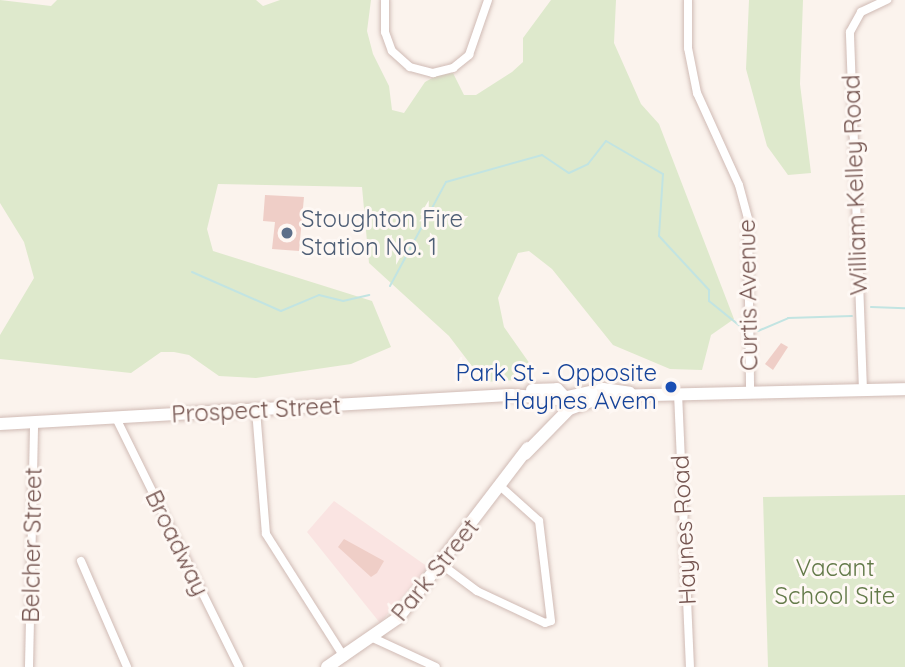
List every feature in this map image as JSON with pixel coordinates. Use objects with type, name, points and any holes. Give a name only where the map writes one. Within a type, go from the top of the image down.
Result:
[{"type":"main road","name":"Prospect Street","points":[[0,424],[511,395],[555,389],[559,405]]},
{"type":"main road","points":[[559,405],[630,393],[905,389]]},
{"type":"main road","name":"Prospect Street","points":[[511,395],[535,397],[559,405]]},
{"type":"main road","name":"Park Street","points":[[525,453],[559,405]]},
{"type":"main road","name":"Park Street","points":[[337,663],[398,618],[559,405]]},
{"type":"street","points":[[385,0],[392,51],[410,67],[433,73],[453,68],[468,55],[488,0]]},
{"type":"street","name":"Curtis Avenue","points":[[688,0],[688,48],[700,102],[739,185],[748,219],[750,391]]},
{"type":"street","name":"William Kelley Road","points":[[863,390],[850,32],[861,12],[887,0]]},
{"type":"street","name":"Haynes Road","points":[[678,393],[690,667]]},
{"type":"street","points":[[256,410],[266,534],[337,663]]},
{"type":"street","name":"Broadway","points":[[116,418],[239,667]]},
{"type":"street","name":"Belcher Street","points":[[29,667],[34,422]]},
{"type":"street","points":[[441,564],[477,591],[545,624],[551,621],[539,521],[500,486]]},
{"type":"street","points":[[81,561],[127,667]]},
{"type":"street","points":[[373,638],[436,667]]},
{"type":"shaded area","points":[[334,501],[428,567],[380,623],[307,532]]},
{"type":"green space","points":[[0,0],[51,6],[57,0],[256,0],[263,6],[280,0],[371,0],[367,31],[373,54],[389,86],[392,110],[404,113],[425,82],[436,76],[453,73],[464,95],[476,95],[512,72],[523,62],[523,38],[551,0],[616,0],[614,43],[641,104],[659,124],[734,319],[711,335],[702,370],[670,369],[613,345],[552,269],[529,251],[518,253],[498,298],[504,327],[530,364],[518,380],[484,382],[449,336],[369,263],[362,187],[218,184],[207,229],[213,251],[372,301],[391,347],[351,364],[256,378],[219,376],[189,355],[174,352],[161,352],[131,373],[0,359],[0,335],[34,278],[24,242],[0,203]]},
{"type":"green space","points":[[749,0],[803,0],[800,84],[811,173],[788,175],[767,146],[746,69]]},
{"type":"green space","name":"Vacant School Site","points":[[905,495],[905,667],[768,667],[763,497]]},
{"type":"building","name":"Stoughton Fire Station No. 1","points":[[265,195],[304,197],[299,251],[272,249],[275,222],[263,221]]},
{"type":"building","points":[[781,343],[788,347],[773,370],[765,364]]},
{"type":"building","points":[[344,539],[384,561],[377,573],[371,577],[338,547]]},
{"type":"waterway","points":[[390,286],[446,182],[542,155],[569,173],[588,164],[606,141],[663,174],[659,236],[709,290],[709,301],[745,330]]},
{"type":"waterway","points":[[192,272],[281,311],[319,295],[343,301],[369,295]]},
{"type":"waterway","points":[[871,307],[905,308]]},
{"type":"waterway","points":[[758,331],[788,318],[852,316]]},
{"type":"place","name":"Stoughton Fire Station No. 1","points":[[287,233]]},
{"type":"place","name":"Park St - Opposite Haynes Avem","points":[[671,387]]}]
